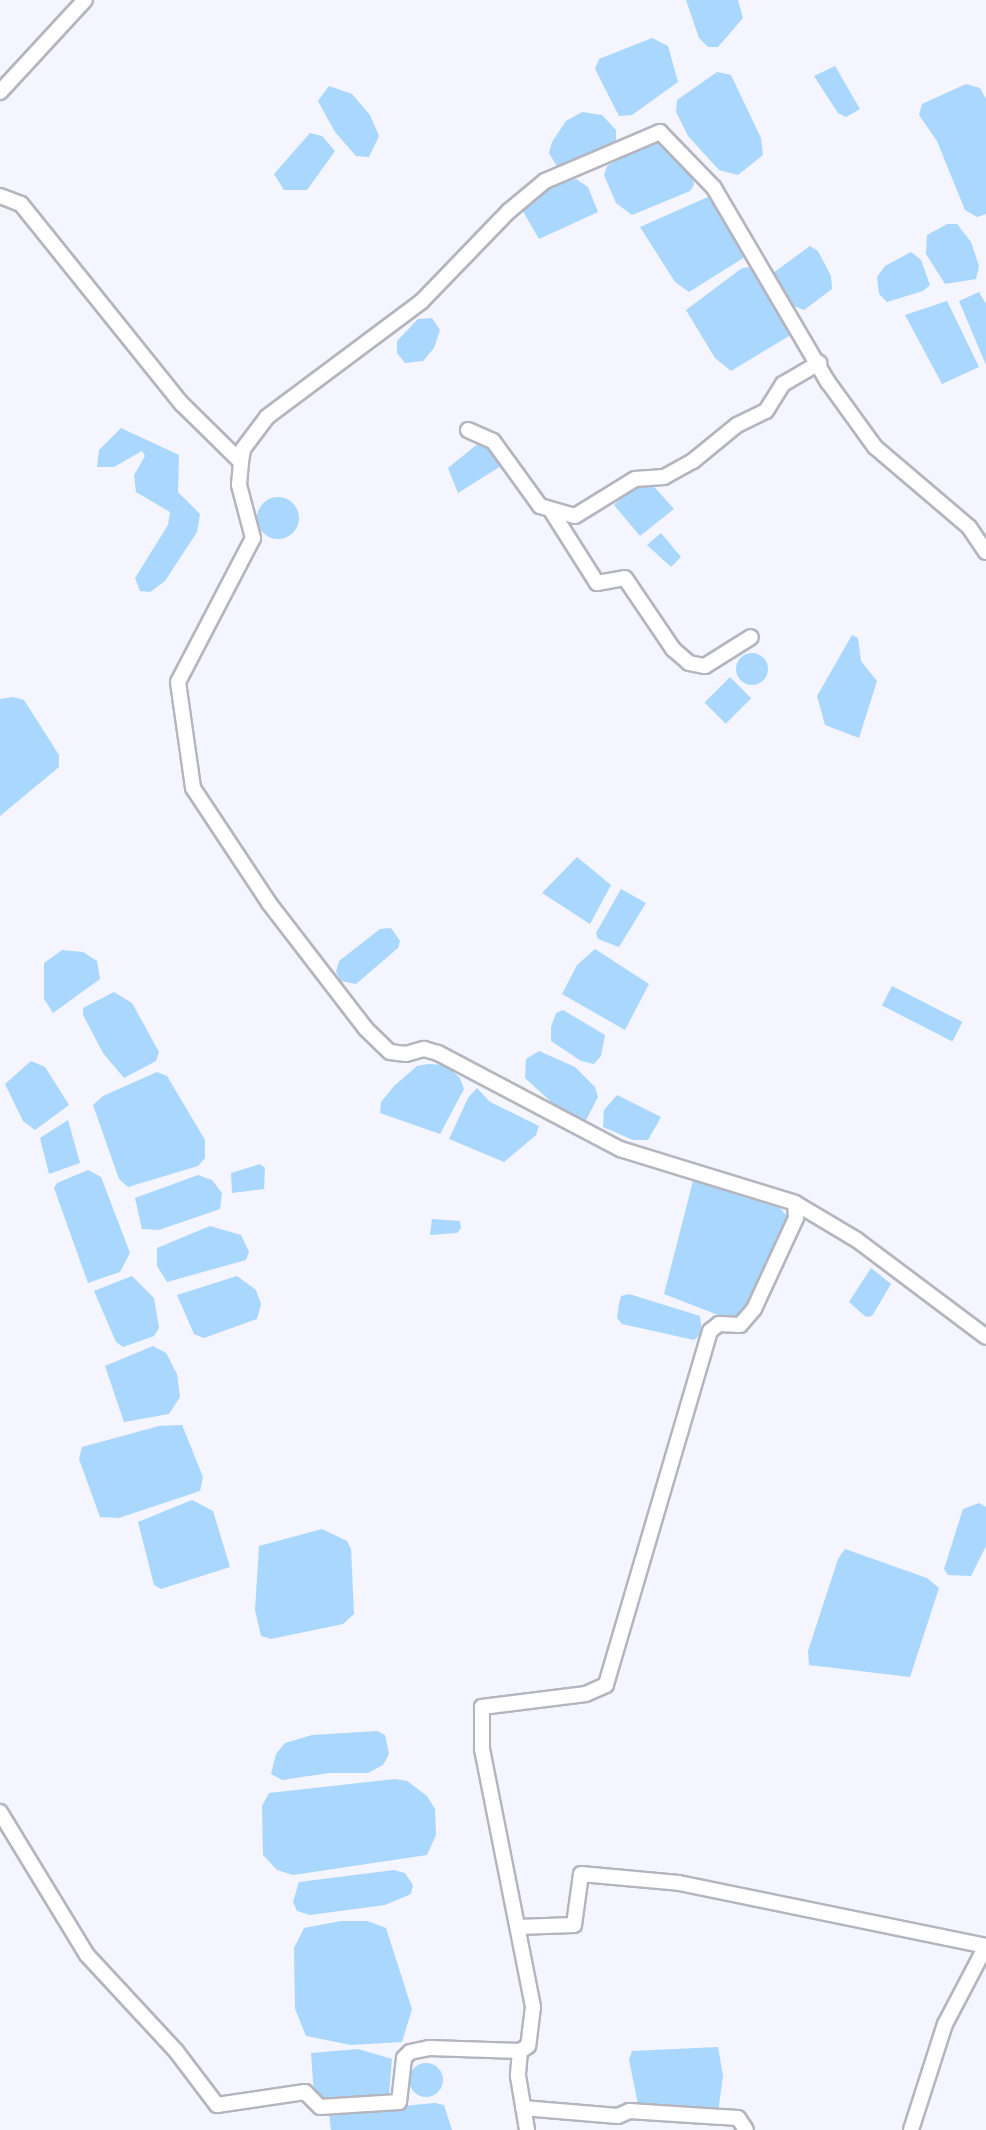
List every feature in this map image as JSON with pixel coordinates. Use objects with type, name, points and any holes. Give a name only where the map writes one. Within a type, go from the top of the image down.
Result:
[{"type":"street","points":[[0,92],[85,0]]},
{"type":"street","points":[[986,552],[969,527],[875,447],[819,363],[714,188],[672,140],[654,133],[545,182],[509,211],[421,302],[267,417],[243,448],[241,462],[239,485],[253,538],[178,682],[193,788],[269,903],[366,1029],[390,1052],[406,1054],[424,1049],[438,1053],[620,1149],[795,1203],[857,1240],[986,1337]]},
{"type":"street","points":[[0,196],[21,204],[182,404],[241,462]]},
{"type":"street","points":[[468,430],[493,441],[536,502],[552,512],[575,516],[635,479],[664,477],[693,461],[737,425],[766,411],[783,384],[819,363]]},
{"type":"street","points":[[552,512],[597,583],[625,578],[673,649],[689,663],[705,666],[751,637]]},
{"type":"street","points":[[0,1812],[87,1955],[176,2051],[218,2105],[305,2092],[320,2107],[399,2102],[404,2058],[410,2052],[429,2048],[520,2051],[528,2046],[533,2007],[482,1749],[482,1707],[586,1694],[606,1685],[710,1331],[718,1324],[740,1324],[754,1309],[796,1218],[795,1203]]},
{"type":"street","points":[[518,1927],[574,1924],[581,1874],[679,1882],[986,1946],[945,2024],[911,2130]]},
{"type":"street","points":[[520,2051],[523,2108],[527,2130]]},
{"type":"street","points":[[523,2108],[618,2116],[629,2111],[738,2118],[746,2130]]},
{"type":"water","points":[[686,0],[738,0],[743,18],[718,47],[708,47],[699,38]]},
{"type":"water","points":[[652,38],[668,46],[678,82],[632,115],[619,116],[595,69],[599,59]]},
{"type":"water","points":[[835,66],[860,109],[846,117],[838,113],[814,76]]},
{"type":"water","points":[[717,72],[731,75],[761,138],[763,155],[738,175],[719,170],[688,136],[676,112],[677,100]]},
{"type":"water","points":[[966,84],[980,88],[986,99],[986,214],[977,217],[965,210],[937,141],[919,115],[922,104]]},
{"type":"water","points":[[329,86],[352,94],[370,115],[379,136],[369,157],[356,156],[335,132],[318,101]]},
{"type":"water","points":[[582,112],[602,115],[616,130],[616,141],[559,170],[549,153],[552,142],[566,121]]},
{"type":"water","points":[[310,133],[322,136],[335,151],[307,190],[284,190],[274,174]]},
{"type":"water","points":[[654,139],[692,171],[694,185],[690,191],[632,215],[616,203],[604,175],[607,166]]},
{"type":"water","points":[[576,179],[588,187],[598,212],[539,239],[521,208],[556,185]]},
{"type":"water","points":[[710,196],[748,255],[689,292],[675,282],[640,227]]},
{"type":"water","points":[[947,224],[957,224],[971,242],[979,266],[976,279],[945,284],[926,254],[927,235]]},
{"type":"water","points":[[810,246],[818,251],[831,276],[832,289],[804,310],[794,306],[773,273]]},
{"type":"water","points":[[911,252],[921,260],[930,285],[923,291],[887,302],[879,294],[877,277],[885,266]]},
{"type":"water","points":[[751,267],[794,333],[731,371],[715,358],[686,310],[742,268]]},
{"type":"water","points":[[979,292],[986,304],[986,365],[959,301]]},
{"type":"water","points":[[947,301],[979,367],[942,384],[905,315]]},
{"type":"water","points":[[432,318],[440,330],[434,348],[423,361],[405,363],[397,353],[397,341],[418,319]]},
{"type":"water","points":[[121,428],[179,455],[178,492],[200,514],[197,532],[165,581],[150,592],[140,591],[135,578],[168,525],[170,512],[136,492],[134,475],[145,456],[142,451],[114,467],[97,467],[99,450]]},
{"type":"water","points":[[480,442],[489,445],[501,466],[458,493],[448,468]]},
{"type":"water","points":[[639,482],[650,482],[674,509],[640,536],[614,505]]},
{"type":"water","points":[[278,497],[293,503],[299,518],[293,533],[278,539],[263,533],[257,518],[263,503]]},
{"type":"water","points":[[661,533],[681,557],[671,567],[647,545]]},
{"type":"water","points":[[852,635],[858,638],[861,661],[877,681],[859,738],[825,725],[817,696]]},
{"type":"water","points":[[752,653],[763,658],[768,669],[763,680],[752,685],[741,680],[736,669],[741,658]]},
{"type":"water","points":[[730,677],[751,698],[726,724],[705,702]]},
{"type":"water","points":[[13,697],[24,700],[59,755],[59,767],[0,816],[0,699]]},
{"type":"water","points":[[577,857],[611,885],[590,924],[542,893]]},
{"type":"water","points":[[621,889],[646,903],[619,947],[598,939],[596,933]]},
{"type":"water","points":[[391,928],[400,941],[398,948],[356,984],[341,981],[336,972],[339,961],[380,929]]},
{"type":"water","points":[[595,949],[649,984],[625,1030],[562,994],[577,965]]},
{"type":"water","points":[[62,950],[83,952],[97,961],[100,979],[53,1013],[44,999],[44,963]]},
{"type":"water","points":[[892,986],[962,1022],[952,1041],[882,1006]]},
{"type":"water","points":[[114,992],[132,1003],[159,1052],[156,1061],[124,1078],[103,1053],[83,1015],[83,1008]]},
{"type":"water","points":[[563,1010],[605,1035],[601,1056],[594,1064],[581,1061],[551,1041],[551,1027],[556,1013]]},
{"type":"water","points":[[539,1051],[575,1067],[595,1087],[598,1097],[585,1122],[569,1118],[525,1078],[526,1059]]},
{"type":"water","points":[[31,1061],[45,1067],[69,1105],[35,1130],[23,1121],[5,1084]]},
{"type":"water","points":[[445,1065],[460,1078],[464,1089],[440,1134],[380,1113],[381,1102],[394,1086],[417,1066]]},
{"type":"water","points":[[157,1072],[167,1076],[205,1140],[205,1158],[198,1166],[128,1187],[119,1179],[93,1105],[103,1096]]},
{"type":"water","points":[[477,1088],[490,1102],[539,1126],[536,1135],[504,1162],[449,1139],[468,1098]]},
{"type":"water","points":[[617,1095],[661,1117],[648,1140],[633,1140],[603,1127],[604,1110]]},
{"type":"water","points":[[68,1120],[80,1163],[49,1174],[40,1138]]},
{"type":"water","points":[[260,1164],[265,1168],[264,1189],[232,1193],[231,1173]]},
{"type":"water","points":[[88,1170],[101,1177],[130,1253],[120,1272],[88,1283],[54,1188],[57,1183]]},
{"type":"water","points":[[198,1175],[212,1180],[222,1193],[220,1209],[159,1230],[142,1229],[135,1198]]},
{"type":"water","points":[[693,1181],[780,1208],[788,1217],[743,1317],[731,1320],[664,1294]]},
{"type":"water","points":[[432,1219],[460,1221],[461,1228],[457,1233],[430,1235]]},
{"type":"water","points":[[210,1226],[241,1235],[249,1252],[246,1260],[167,1282],[157,1266],[157,1248]]},
{"type":"water","points":[[871,1268],[891,1284],[872,1316],[866,1317],[849,1302]]},
{"type":"water","points":[[132,1276],[154,1298],[159,1328],[154,1336],[123,1347],[116,1342],[94,1291]]},
{"type":"water","points":[[237,1276],[256,1290],[261,1304],[257,1319],[204,1338],[194,1334],[177,1295]]},
{"type":"water","points":[[629,1294],[700,1316],[702,1333],[694,1340],[622,1324],[617,1318],[619,1304],[621,1296]]},
{"type":"water","points":[[153,1346],[166,1353],[177,1374],[180,1397],[169,1414],[124,1422],[105,1366]]},
{"type":"water","points":[[182,1425],[203,1477],[200,1491],[119,1518],[100,1517],[79,1459],[82,1447],[159,1426]]},
{"type":"water","points":[[192,1500],[213,1511],[230,1567],[161,1589],[154,1585],[138,1522]]},
{"type":"water","points":[[979,1503],[986,1507],[986,1546],[971,1576],[948,1575],[944,1569],[963,1509]]},
{"type":"water","points":[[322,1529],[347,1541],[351,1549],[354,1614],[343,1624],[271,1639],[261,1636],[255,1610],[259,1546]]},
{"type":"water","points":[[845,1549],[927,1578],[939,1588],[910,1677],[809,1665],[808,1651],[838,1559]]},
{"type":"water","points":[[377,1731],[385,1735],[389,1754],[383,1765],[368,1773],[329,1773],[282,1780],[271,1774],[276,1754],[285,1743],[312,1735]]},
{"type":"water","points":[[395,1779],[407,1781],[427,1796],[435,1809],[436,1835],[427,1855],[293,1875],[277,1870],[263,1855],[262,1806],[269,1793]]},
{"type":"water","points":[[394,1870],[405,1873],[413,1885],[411,1894],[385,1905],[310,1915],[297,1911],[293,1902],[299,1882]]},
{"type":"water","points":[[341,1921],[367,1921],[386,1928],[412,2009],[402,2042],[351,2045],[306,2036],[295,2009],[294,1948],[304,1928]]},
{"type":"water","points":[[718,2047],[723,2076],[718,2112],[639,2109],[629,2060],[632,2051]]},
{"type":"water","points":[[358,2049],[392,2059],[389,2096],[326,2104],[314,2095],[311,2053]]},
{"type":"water","points":[[426,2063],[438,2068],[443,2080],[438,2092],[426,2097],[414,2092],[409,2080],[414,2068]]},
{"type":"water","points":[[435,2103],[444,2105],[452,2130],[331,2130],[329,2113]]}]
